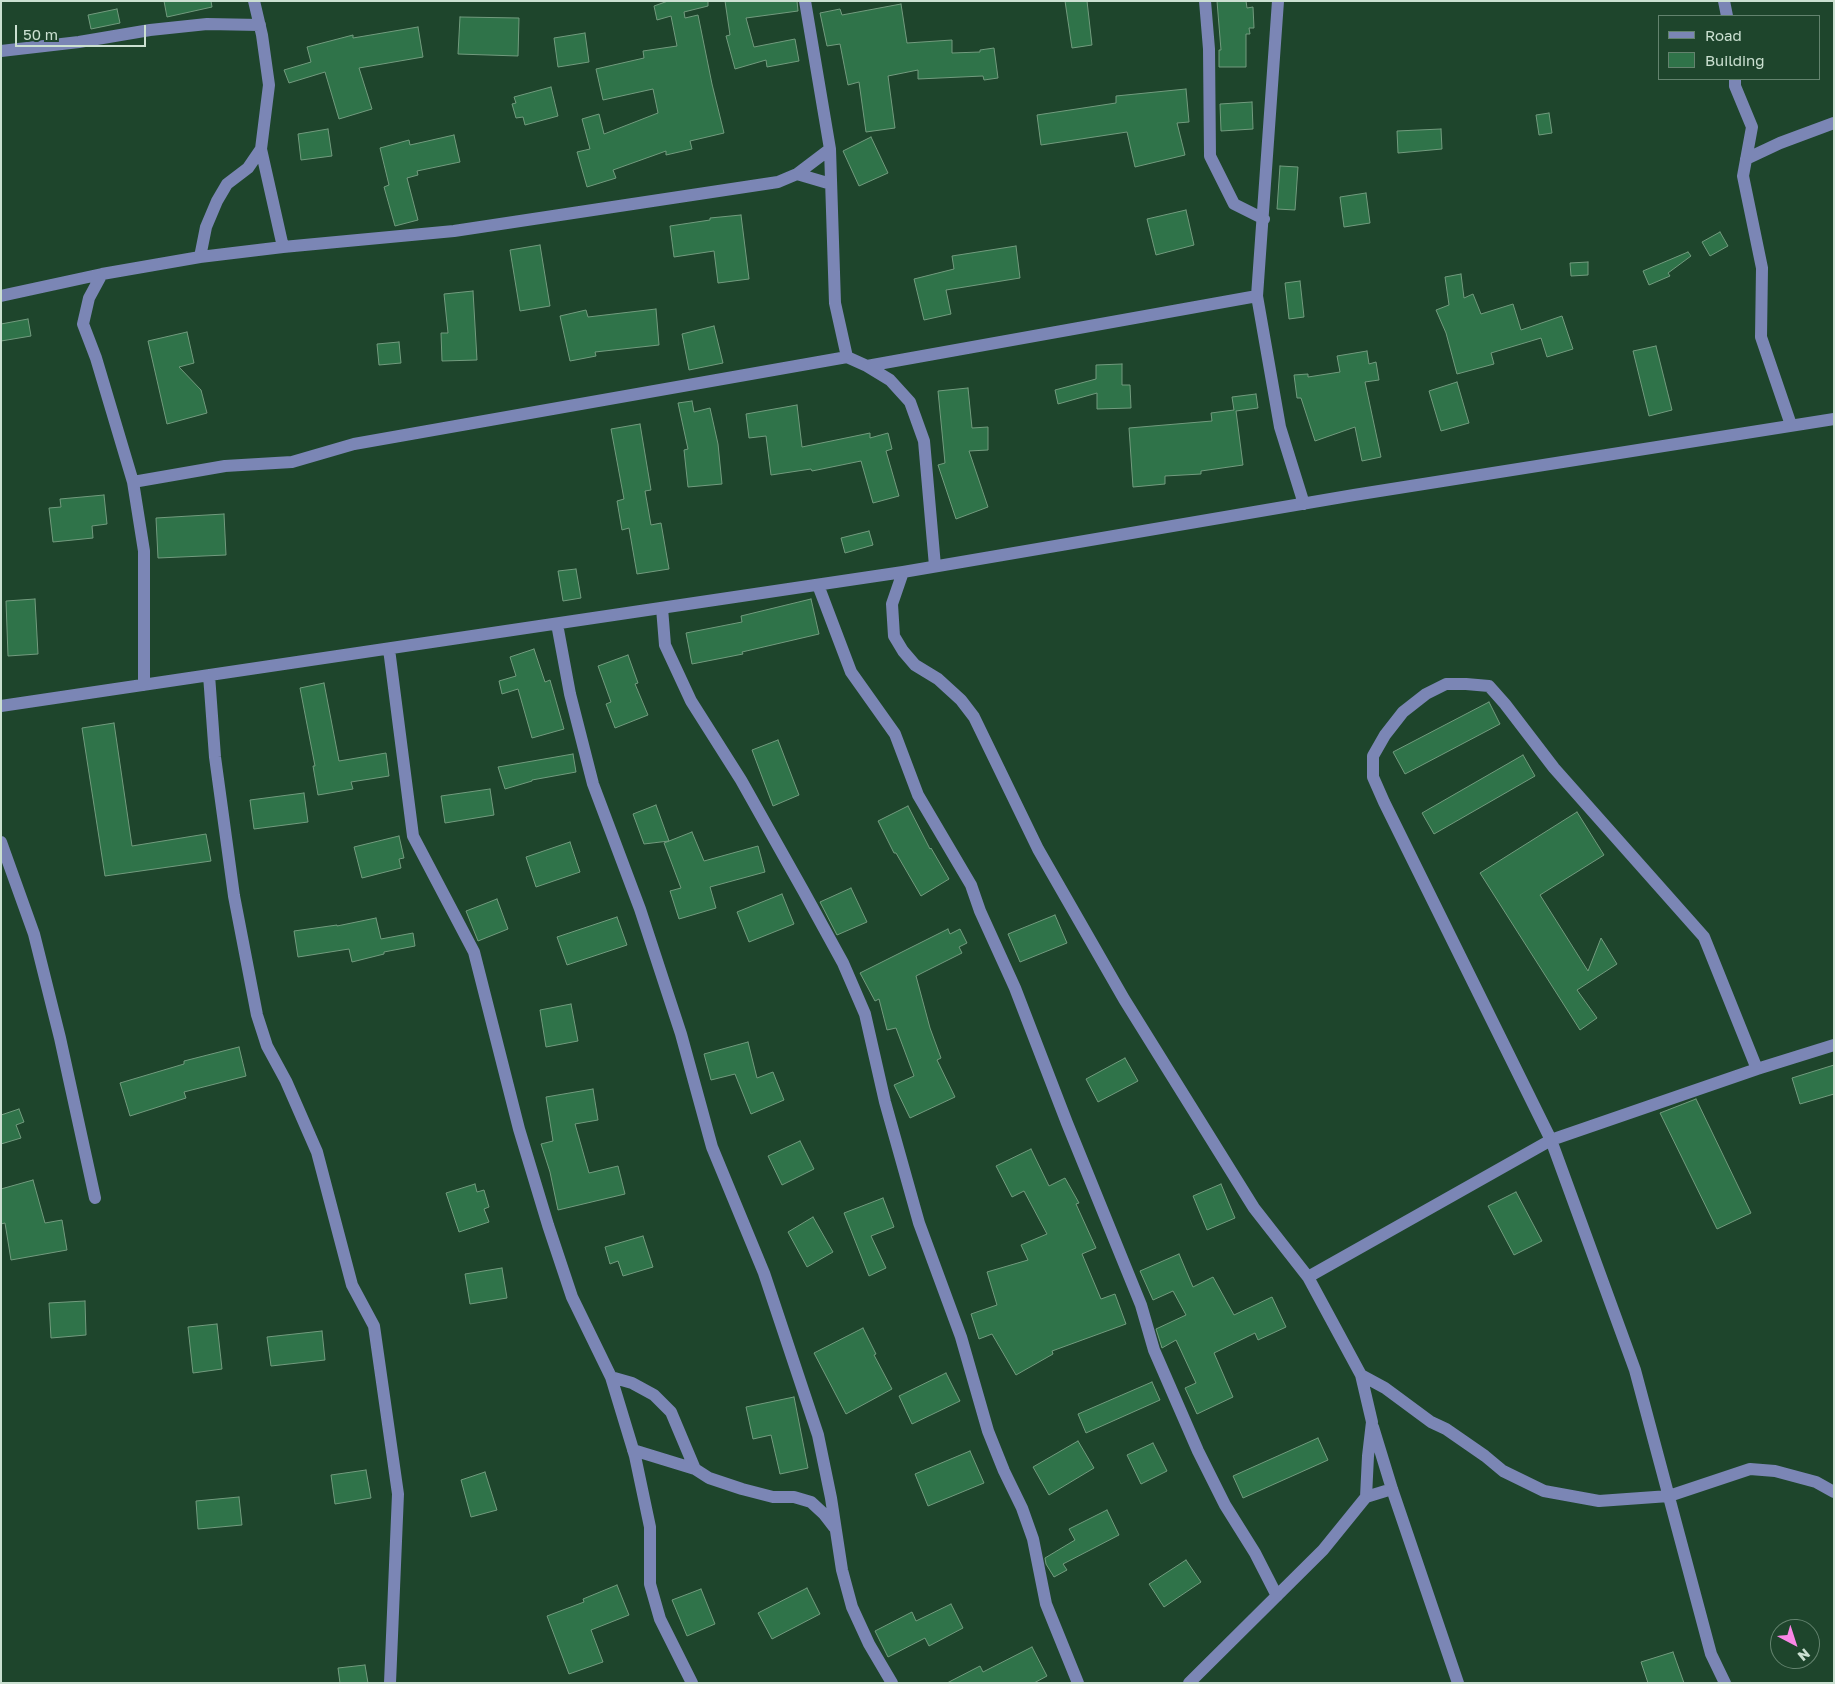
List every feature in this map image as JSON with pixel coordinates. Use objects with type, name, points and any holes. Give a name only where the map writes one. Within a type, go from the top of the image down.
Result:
[{"type":"street","points":[[254,1],[260,25],[269,85],[261,149],[283,246]]},
{"type":"street","points":[[805,1],[830,148],[835,304],[847,357]]},
{"type":"street","points":[[1205,1],[1209,49],[1210,156],[1234,204],[1264,219]]},
{"type":"street","points":[[1278,1],[1264,219],[1257,296],[1280,427],[1304,504]]},
{"type":"street","points":[[1724,1],[1727,15]]},
{"type":"street","points":[[1,51],[207,24],[260,25]]},
{"type":"street","points":[[1735,80],[1735,86],[1752,127],[1743,176],[1762,268],[1761,338],[1791,425]]},
{"type":"street","points":[[1746,158],[1834,123]]},
{"type":"street","points":[[1,296],[102,274],[200,256],[283,246],[454,231],[778,182],[797,174],[830,148]]},
{"type":"street","points":[[200,256],[206,227],[217,201],[227,184],[248,168],[261,149]]},
{"type":"street","points":[[797,174],[832,184]]},
{"type":"street","points":[[102,274],[89,298],[83,324],[133,482],[144,551],[144,685]]},
{"type":"street","points":[[867,366],[1257,296]]},
{"type":"street","points":[[133,482],[225,466],[292,462],[354,444],[847,357],[890,380],[910,402],[924,441],[935,566]]},
{"type":"street","points":[[1,706],[903,572],[1304,504],[1834,419]]},
{"type":"street","points":[[903,572],[892,604],[894,636],[903,651],[915,665],[938,679],[961,700],[974,717],[1038,849],[1124,999],[1254,1208],[1308,1277],[1361,1374],[1372,1422],[1392,1489],[1458,1683]]},
{"type":"street","points":[[818,585],[851,672],[895,734],[918,795],[971,885],[980,911],[1015,988],[1067,1123],[1141,1305],[1154,1350],[1198,1451],[1225,1505],[1255,1553],[1276,1596]]},
{"type":"street","points":[[662,608],[665,644],[691,701],[742,780],[843,963],[865,1014],[885,1102],[919,1223],[961,1337],[988,1431],[1004,1471],[1022,1508],[1033,1539],[1046,1604],[1078,1683]]},
{"type":"street","points":[[557,624],[570,694],[593,784],[658,962],[681,1034],[712,1146],[764,1273],[818,1435],[842,1570],[852,1607],[869,1644],[892,1683]]},
{"type":"street","points":[[389,649],[413,836],[474,952],[519,1129],[548,1225],[572,1297],[611,1377],[633,1450],[650,1527],[650,1584],[660,1619],[692,1683]]},
{"type":"street","points":[[210,675],[215,757],[234,896],[257,1015],[267,1046],[286,1081],[317,1152],[340,1247],[352,1286],[374,1326],[398,1494],[390,1683]]},
{"type":"street","points":[[1725,1683],[1711,1654],[1635,1370],[1551,1140],[1384,802],[1374,777],[1373,756],[1385,735],[1402,712],[1426,694],[1446,684],[1489,686],[1554,768],[1704,937],[1757,1069]]},
{"type":"street","points":[[1,842],[34,934],[60,1038],[95,1198]]},
{"type":"street","points":[[1308,1277],[1551,1140],[1757,1069],[1834,1045]]},
{"type":"street","points":[[1361,1374],[1385,1388],[1431,1422],[1446,1429],[1503,1470],[1544,1491],[1599,1501],[1669,1496],[1750,1469],[1775,1471],[1816,1482],[1834,1492]]},
{"type":"street","points":[[611,1377],[632,1383],[654,1395],[671,1412],[695,1469]]},
{"type":"street","points":[[1366,1497],[1372,1422]]},
{"type":"street","points":[[633,1450],[695,1469],[709,1478],[742,1489],[773,1497],[794,1497],[811,1502],[836,1529]]},
{"type":"street","points":[[1189,1683],[1323,1550],[1366,1497],[1392,1489]]},
{"type":"building","points":[[164,1],[211,1],[212,7],[167,17]]},
{"type":"building","points":[[668,1],[708,1],[708,6],[684,12],[685,18],[698,15],[724,133],[690,141],[692,149],[666,155],[666,151],[613,170],[616,178],[587,187],[577,152],[590,149],[582,119],[599,114],[604,134],[658,113],[653,89],[603,100],[596,69],[644,58],[643,51],[677,46],[671,16],[657,20],[654,6]]},
{"type":"building","points":[[725,1],[797,1],[798,11],[746,18],[754,47],[795,39],[799,61],[767,67],[766,60],[735,69],[726,36],[730,35]]},
{"type":"building","points":[[1065,1],[1087,1],[1092,45],[1072,48]]},
{"type":"building","points":[[1217,1],[1246,1],[1247,8],[1253,7],[1254,28],[1249,28],[1250,34],[1246,34],[1246,67],[1219,67],[1219,50],[1221,50]]},
{"type":"building","points":[[901,4],[907,43],[952,40],[952,53],[980,52],[980,50],[994,48],[998,78],[984,80],[983,76],[918,79],[918,70],[888,76],[895,128],[866,132],[859,82],[848,85],[840,44],[827,46],[820,13],[840,9],[842,15]]},
{"type":"building","points":[[117,9],[120,23],[91,29],[88,15]]},
{"type":"building","points":[[460,17],[519,18],[518,56],[458,54]]},
{"type":"building","points":[[418,27],[423,57],[359,68],[372,109],[339,119],[325,72],[289,83],[284,70],[311,62],[307,47],[353,35],[353,38]]},
{"type":"building","points":[[585,33],[589,62],[558,67],[554,38]]},
{"type":"building","points":[[551,87],[558,116],[525,125],[523,117],[516,118],[512,104],[516,103],[514,97]]},
{"type":"building","points":[[1186,89],[1189,122],[1177,123],[1185,155],[1135,167],[1127,132],[1041,145],[1037,115],[1116,103],[1116,96]]},
{"type":"building","points":[[1252,102],[1253,129],[1221,131],[1220,104]]},
{"type":"building","points":[[1549,113],[1552,133],[1539,135],[1536,115]]},
{"type":"building","points":[[328,129],[332,156],[301,160],[298,134]]},
{"type":"building","points":[[1441,129],[1442,149],[1398,153],[1397,131]]},
{"type":"building","points":[[454,135],[460,162],[417,171],[418,175],[407,178],[418,220],[395,226],[384,187],[389,185],[380,148],[409,140],[410,145]]},
{"type":"building","points":[[871,137],[888,173],[859,186],[843,151]]},
{"type":"building","points":[[1280,166],[1298,167],[1295,210],[1277,209]]},
{"type":"building","points":[[1366,193],[1370,223],[1344,227],[1340,197]]},
{"type":"building","points":[[1186,210],[1194,245],[1156,255],[1147,219]]},
{"type":"building","points":[[741,215],[749,279],[718,283],[714,251],[674,257],[670,226],[710,220],[710,218]]},
{"type":"building","points":[[1720,232],[1728,246],[1710,256],[1702,242]]},
{"type":"building","points":[[540,245],[550,306],[520,311],[510,250]]},
{"type":"building","points":[[1016,246],[1020,278],[946,290],[951,314],[924,320],[914,279],[954,269],[952,256]]},
{"type":"building","points":[[1688,252],[1691,256],[1668,273],[1670,276],[1649,285],[1643,271]]},
{"type":"building","points":[[1588,262],[1588,275],[1571,276],[1570,263]]},
{"type":"building","points":[[1461,274],[1464,298],[1473,294],[1481,314],[1513,304],[1521,330],[1562,316],[1573,349],[1547,357],[1541,338],[1491,353],[1494,364],[1457,374],[1446,333],[1436,310],[1449,305],[1445,277]]},
{"type":"building","points":[[1300,281],[1304,317],[1289,319],[1285,283]]},
{"type":"building","points":[[473,291],[477,360],[442,361],[441,333],[448,333],[444,294]]},
{"type":"building","points":[[656,309],[659,345],[595,352],[596,356],[570,361],[560,316],[586,310],[588,317]]},
{"type":"building","points":[[28,319],[31,336],[1,341],[1,324]]},
{"type":"building","points":[[714,326],[723,363],[689,370],[682,334]]},
{"type":"building","points":[[187,332],[194,363],[179,367],[201,390],[207,413],[167,424],[148,341]]},
{"type":"building","points":[[399,342],[401,363],[379,365],[377,344]]},
{"type":"building","points":[[1656,346],[1672,410],[1649,416],[1633,351]]},
{"type":"building","points":[[1367,351],[1369,364],[1376,362],[1379,380],[1365,382],[1381,457],[1362,461],[1355,427],[1315,441],[1301,398],[1297,398],[1294,375],[1308,374],[1308,377],[1340,372],[1337,356]]},
{"type":"building","points":[[1122,364],[1122,385],[1130,385],[1131,408],[1097,409],[1097,393],[1058,404],[1055,390],[1096,379],[1096,365]]},
{"type":"building","points":[[1457,382],[1469,423],[1441,431],[1429,391]]},
{"type":"building","points":[[968,388],[972,428],[988,427],[988,450],[969,451],[988,507],[956,519],[938,465],[945,463],[938,391]]},
{"type":"building","points":[[1256,394],[1258,408],[1236,411],[1243,465],[1201,471],[1201,474],[1165,476],[1165,484],[1133,487],[1129,428],[1212,421],[1211,413],[1234,410],[1232,397]]},
{"type":"building","points":[[692,401],[694,412],[710,408],[718,444],[722,484],[688,487],[684,450],[688,449],[678,403]]},
{"type":"building","points":[[797,405],[802,447],[870,433],[870,438],[888,433],[892,449],[886,451],[899,496],[873,503],[861,461],[812,471],[811,469],[771,475],[766,436],[749,438],[746,414]]},
{"type":"building","points":[[640,424],[651,490],[645,491],[651,525],[661,523],[669,569],[637,574],[629,528],[622,530],[617,501],[624,499],[611,429]]},
{"type":"building","points":[[104,495],[107,524],[92,526],[93,538],[53,542],[49,508],[61,507],[60,499]]},
{"type":"building","points":[[224,514],[226,555],[158,558],[156,518]]},
{"type":"building","points":[[869,531],[873,545],[845,553],[841,538]]},
{"type":"building","points":[[576,569],[581,598],[563,601],[558,571]]},
{"type":"building","points":[[35,599],[38,654],[8,656],[6,601]]},
{"type":"building","points":[[811,599],[819,634],[742,652],[743,654],[692,664],[686,633],[742,622],[741,616]]},
{"type":"building","points":[[534,649],[545,682],[550,680],[564,729],[532,738],[518,689],[502,694],[499,681],[516,676],[510,657]]},
{"type":"building","points":[[628,655],[638,683],[635,684],[648,715],[615,728],[606,704],[611,702],[598,666]]},
{"type":"building","points":[[324,683],[339,761],[386,753],[389,776],[351,782],[353,789],[318,795],[313,766],[315,766],[300,688]]},
{"type":"building","points":[[1489,702],[1500,724],[1405,774],[1393,752]]},
{"type":"building","points":[[114,723],[132,846],[206,834],[211,861],[105,876],[82,728]]},
{"type":"building","points":[[778,740],[799,795],[773,806],[752,750]]},
{"type":"building","points":[[573,754],[576,772],[532,780],[505,789],[498,767]]},
{"type":"building","points":[[1523,755],[1535,776],[1434,834],[1422,813]]},
{"type":"building","points":[[490,789],[494,815],[445,823],[441,796]]},
{"type":"building","points":[[304,793],[308,822],[254,829],[250,800]]},
{"type":"building","points":[[656,805],[669,841],[644,844],[633,814]]},
{"type":"building","points":[[908,806],[930,849],[949,879],[921,896],[896,853],[894,853],[878,821]]},
{"type":"building","points":[[1577,812],[1604,855],[1540,895],[1588,971],[1601,938],[1617,964],[1577,990],[1597,1018],[1580,1030],[1480,873]]},
{"type":"building","points":[[692,832],[704,861],[758,846],[765,872],[710,887],[716,908],[679,919],[670,891],[681,888],[664,843]]},
{"type":"building","points":[[399,836],[404,858],[399,859],[401,868],[362,878],[354,847]]},
{"type":"building","points":[[570,842],[580,872],[536,887],[526,857]]},
{"type":"building","points":[[851,888],[867,922],[837,935],[820,902]]},
{"type":"building","points":[[782,894],[794,924],[749,942],[737,912]]},
{"type":"building","points":[[497,899],[508,929],[478,941],[466,911]]},
{"type":"building","points":[[1055,915],[1067,943],[1020,962],[1008,934]]},
{"type":"building","points":[[617,917],[627,945],[567,965],[557,937]]},
{"type":"building","points":[[376,918],[381,939],[413,933],[415,946],[384,952],[384,954],[352,962],[349,949],[298,957],[294,931],[337,926]]},
{"type":"building","points":[[948,929],[950,934],[960,929],[967,943],[959,947],[962,953],[916,976],[930,1028],[941,1058],[937,1060],[955,1097],[910,1118],[894,1085],[914,1076],[896,1028],[887,1030],[879,999],[875,1001],[860,973]]},
{"type":"building","points":[[571,1004],[578,1041],[546,1047],[540,1010]]},
{"type":"building","points":[[748,1042],[757,1078],[773,1072],[784,1100],[751,1114],[735,1074],[711,1080],[704,1054]]},
{"type":"building","points":[[239,1047],[246,1076],[184,1092],[186,1098],[130,1116],[120,1083],[184,1064],[184,1061]]},
{"type":"building","points":[[1125,1058],[1138,1081],[1098,1102],[1086,1079]]},
{"type":"building","points":[[1834,1065],[1834,1094],[1800,1104],[1792,1078]]},
{"type":"building","points":[[593,1089],[598,1120],[575,1124],[589,1173],[618,1166],[625,1194],[558,1210],[550,1172],[541,1144],[553,1141],[546,1097]]},
{"type":"building","points":[[1696,1099],[1751,1213],[1717,1229],[1660,1113]]},
{"type":"building","points":[[19,1109],[24,1122],[16,1125],[21,1138],[1,1144],[1,1115]]},
{"type":"building","points":[[800,1141],[814,1169],[782,1185],[768,1156]]},
{"type":"building","points":[[1031,1149],[1049,1186],[1065,1178],[1079,1203],[1076,1204],[1096,1248],[1082,1254],[1101,1299],[1115,1294],[1126,1324],[1052,1351],[1053,1354],[1016,1375],[992,1334],[979,1339],[971,1314],[997,1305],[987,1272],[1028,1260],[1021,1245],[1047,1234],[1024,1191],[1012,1197],[996,1166]]},
{"type":"building","points":[[33,1180],[45,1223],[62,1220],[67,1250],[11,1260],[5,1223],[1,1224],[1,1189]]},
{"type":"building","points":[[475,1184],[477,1192],[484,1190],[489,1207],[484,1209],[489,1222],[459,1232],[446,1193]]},
{"type":"building","points":[[1221,1184],[1235,1218],[1207,1230],[1193,1196]]},
{"type":"building","points":[[1516,1192],[1542,1241],[1514,1255],[1488,1206]]},
{"type":"building","points":[[883,1198],[894,1227],[871,1236],[886,1268],[869,1276],[844,1213]]},
{"type":"building","points":[[813,1217],[833,1252],[807,1267],[788,1232]]},
{"type":"building","points":[[643,1236],[653,1267],[623,1276],[618,1261],[610,1264],[605,1247]]},
{"type":"building","points":[[1179,1254],[1193,1287],[1213,1277],[1234,1315],[1272,1297],[1286,1327],[1258,1340],[1255,1333],[1214,1353],[1233,1397],[1197,1414],[1185,1388],[1196,1383],[1176,1340],[1162,1348],[1156,1329],[1186,1315],[1173,1291],[1153,1300],[1140,1271]]},
{"type":"building","points":[[502,1268],[507,1298],[470,1304],[465,1274]]},
{"type":"building","points":[[85,1301],[86,1335],[51,1338],[49,1303]]},
{"type":"building","points":[[217,1324],[222,1369],[193,1373],[188,1327]]},
{"type":"building","points":[[863,1328],[876,1354],[874,1355],[892,1389],[846,1414],[814,1353]]},
{"type":"building","points":[[322,1331],[325,1360],[271,1366],[267,1337]]},
{"type":"building","points":[[946,1373],[960,1401],[912,1424],[899,1396]]},
{"type":"building","points":[[1152,1382],[1160,1400],[1086,1433],[1078,1414]]},
{"type":"building","points":[[794,1397],[808,1468],[780,1474],[771,1435],[753,1439],[746,1407]]},
{"type":"building","points":[[1318,1438],[1328,1460],[1243,1498],[1233,1476]]},
{"type":"building","points":[[1078,1441],[1094,1468],[1049,1495],[1033,1467]]},
{"type":"building","points":[[1153,1443],[1167,1471],[1141,1484],[1127,1455]]},
{"type":"building","points":[[970,1451],[984,1483],[928,1506],[915,1474]]},
{"type":"building","points":[[366,1470],[371,1498],[335,1504],[331,1475]]},
{"type":"building","points":[[485,1472],[497,1510],[471,1517],[461,1480]]},
{"type":"building","points":[[239,1497],[242,1525],[198,1529],[196,1501]]},
{"type":"building","points":[[1107,1510],[1119,1535],[1063,1564],[1067,1570],[1054,1577],[1046,1564],[1045,1558],[1075,1540],[1069,1529]]},
{"type":"building","points":[[1186,1560],[1201,1582],[1164,1607],[1149,1584]]},
{"type":"building","points":[[617,1585],[629,1615],[591,1630],[603,1662],[569,1674],[547,1616],[584,1602],[583,1599]]},
{"type":"building","points":[[807,1588],[820,1614],[772,1639],[758,1613]]},
{"type":"building","points":[[701,1589],[715,1624],[687,1636],[672,1600]]},
{"type":"building","points":[[951,1604],[963,1628],[929,1646],[925,1638],[888,1657],[875,1631],[912,1612],[916,1621]]},
{"type":"building","points":[[1032,1647],[1047,1676],[1034,1683],[947,1683],[980,1666],[983,1672]]},
{"type":"building","points":[[1673,1652],[1684,1683],[1648,1683],[1641,1662]]},
{"type":"building","points":[[365,1665],[368,1683],[340,1683],[338,1668]]}]
